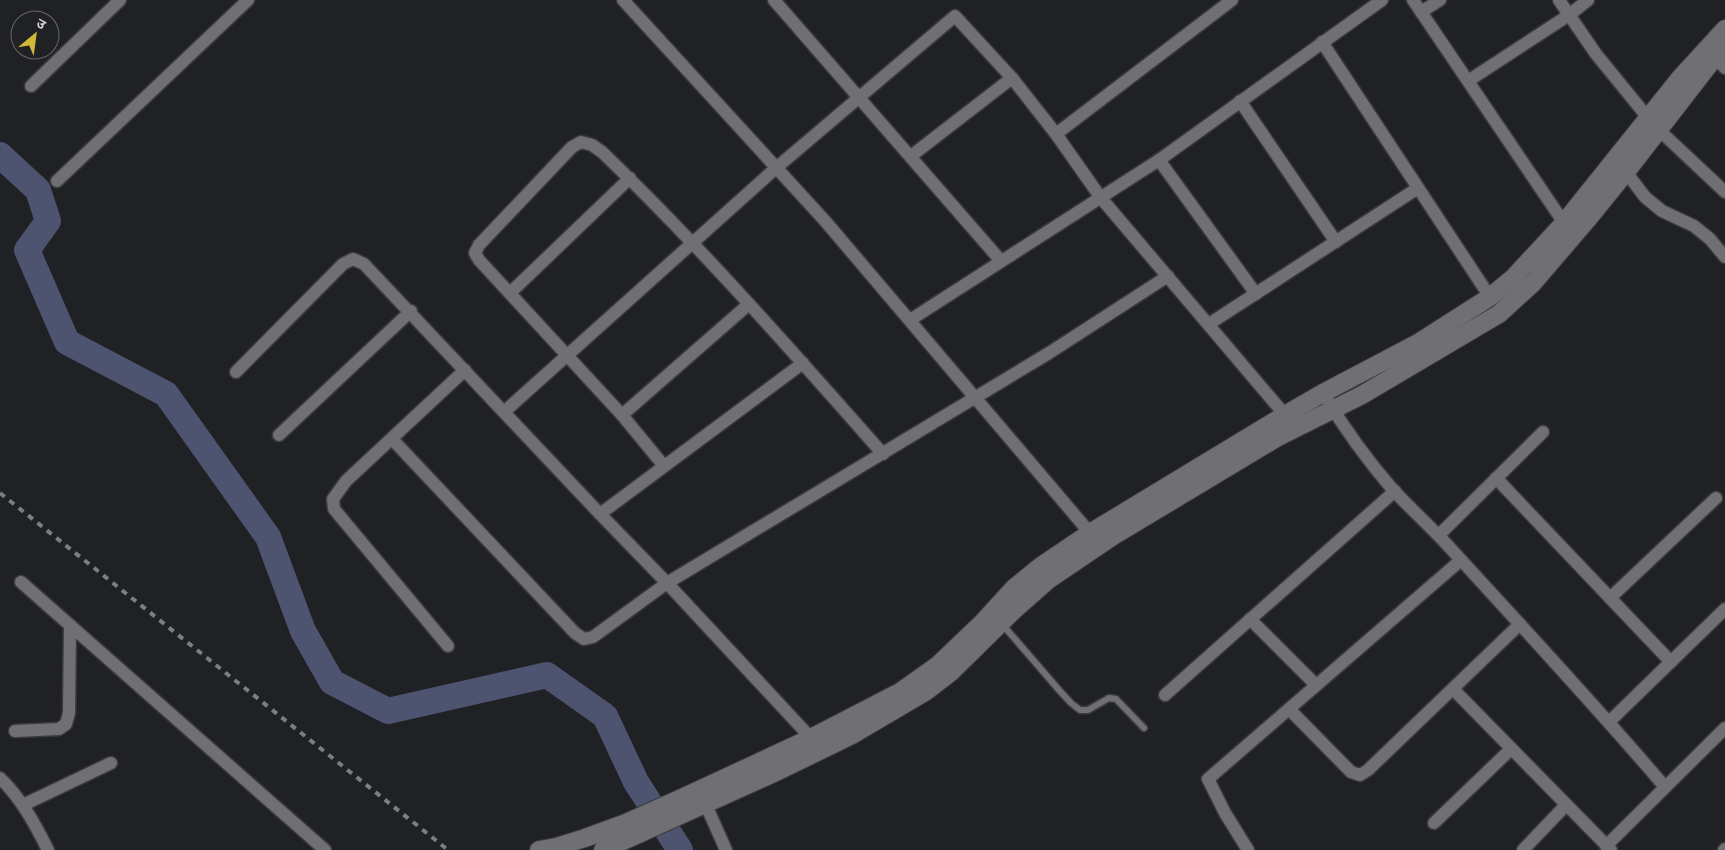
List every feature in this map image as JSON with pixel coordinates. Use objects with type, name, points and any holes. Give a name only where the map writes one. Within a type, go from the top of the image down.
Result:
[{"type":"street","points":[[31,86],[120,0]]},
{"type":"street","points":[[57,181],[236,5],[248,0]]},
{"type":"street","points":[[623,0],[826,222],[1090,533]]},
{"type":"street","points":[[774,0],[1002,261]]},
{"type":"street","points":[[1056,134],[1232,0]]},
{"type":"street","points":[[910,320],[1159,160],[1382,0]]},
{"type":"street","points":[[1413,0],[1564,223]]},
{"type":"street","points":[[1421,12],[1440,0]]},
{"type":"street","points":[[1559,0],[1596,54],[1654,125],[1725,192]]},
{"type":"street","points":[[1468,81],[1569,15],[1588,0]]},
{"type":"street","points":[[504,412],[776,168],[955,16],[1012,78],[1056,134],[1101,198],[1285,415]]},
{"type":"street","points":[[539,850],[627,831],[852,735],[925,692],[951,672],[1048,580],[1113,536],[1278,437],[1362,395],[1498,314],[1533,282],[1626,172],[1681,77],[1725,30]]},
{"type":"street","points":[[1322,42],[1490,296]]},
{"type":"street","points":[[694,804],[811,738],[900,692],[938,665],[982,623],[1014,588],[1041,566],[1090,533],[1285,415],[1418,343],[1490,296],[1513,278],[1654,125],[1722,58]]},
{"type":"street","points":[[912,156],[1012,78]]},
{"type":"street","points":[[1240,101],[1336,242]]},
{"type":"street","points":[[664,466],[622,415],[479,260],[475,253],[479,245],[572,148],[581,142],[592,145],[602,152],[693,243],[750,304],[883,454]]},
{"type":"street","points":[[1159,160],[1256,294]]},
{"type":"street","points":[[1626,172],[1645,197],[1662,211],[1694,226],[1710,239],[1725,257]]},
{"type":"street","points":[[510,293],[630,178]]},
{"type":"street","points":[[1209,324],[1418,188]]},
{"type":"street","points":[[236,372],[343,264],[353,259],[364,264],[411,311],[811,738]]},
{"type":"street","points":[[392,439],[575,634],[584,638],[593,637],[667,583],[1049,353],[1168,276]]},
{"type":"street","points":[[622,415],[750,304]]},
{"type":"street","points":[[279,435],[411,311]]},
{"type":"street","points":[[600,514],[803,363]]},
{"type":"street","points":[[448,646],[334,509],[333,499],[346,481],[465,370]]},
{"type":"street","points":[[1323,393],[1349,436],[1395,491],[1439,535],[1610,722],[1665,787]]},
{"type":"street","points":[[1439,535],[1543,432]]},
{"type":"street","points":[[1496,478],[1671,662]]},
{"type":"street","points":[[1165,695],[1395,491]]},
{"type":"street","points":[[1610,598],[1716,498]]},
{"type":"street","points":[[1248,850],[1225,813],[1208,779],[1461,560]]},
{"type":"street","points":[[21,582],[325,850]]},
{"type":"street","points":[[1610,722],[1725,609]]},
{"type":"street","points":[[1250,619],[1316,685]]},
{"type":"street","points":[[1289,709],[1351,772],[1360,775],[1368,770],[1520,624]]},
{"type":"street","points":[[15,731],[59,729],[66,724],[69,713],[70,625]]},
{"type":"street","points":[[1453,689],[1608,848],[1665,787],[1725,728]]},
{"type":"street","points":[[1434,823],[1510,749]]},
{"type":"street","points":[[23,805],[111,763]]},
{"type":"street","points":[[0,778],[23,805],[48,850]]},
{"type":"street","points":[[694,804],[726,850]]},
{"type":"street","points":[[1523,850],[1566,805]]},
{"type":"street","points":[[603,850],[627,831]]},
{"type":"lane","points":[[1001,623],[1059,690],[1080,710],[1088,710],[1109,698],[1116,700],[1144,728]]},
{"type":"waterway","points":[[0,155],[38,190],[48,221],[27,250],[67,342],[166,394],[268,537],[303,631],[332,682],[388,711],[547,675],[605,716],[636,782],[680,850]]},
{"type":"railway","points":[[0,493],[448,850]]}]
